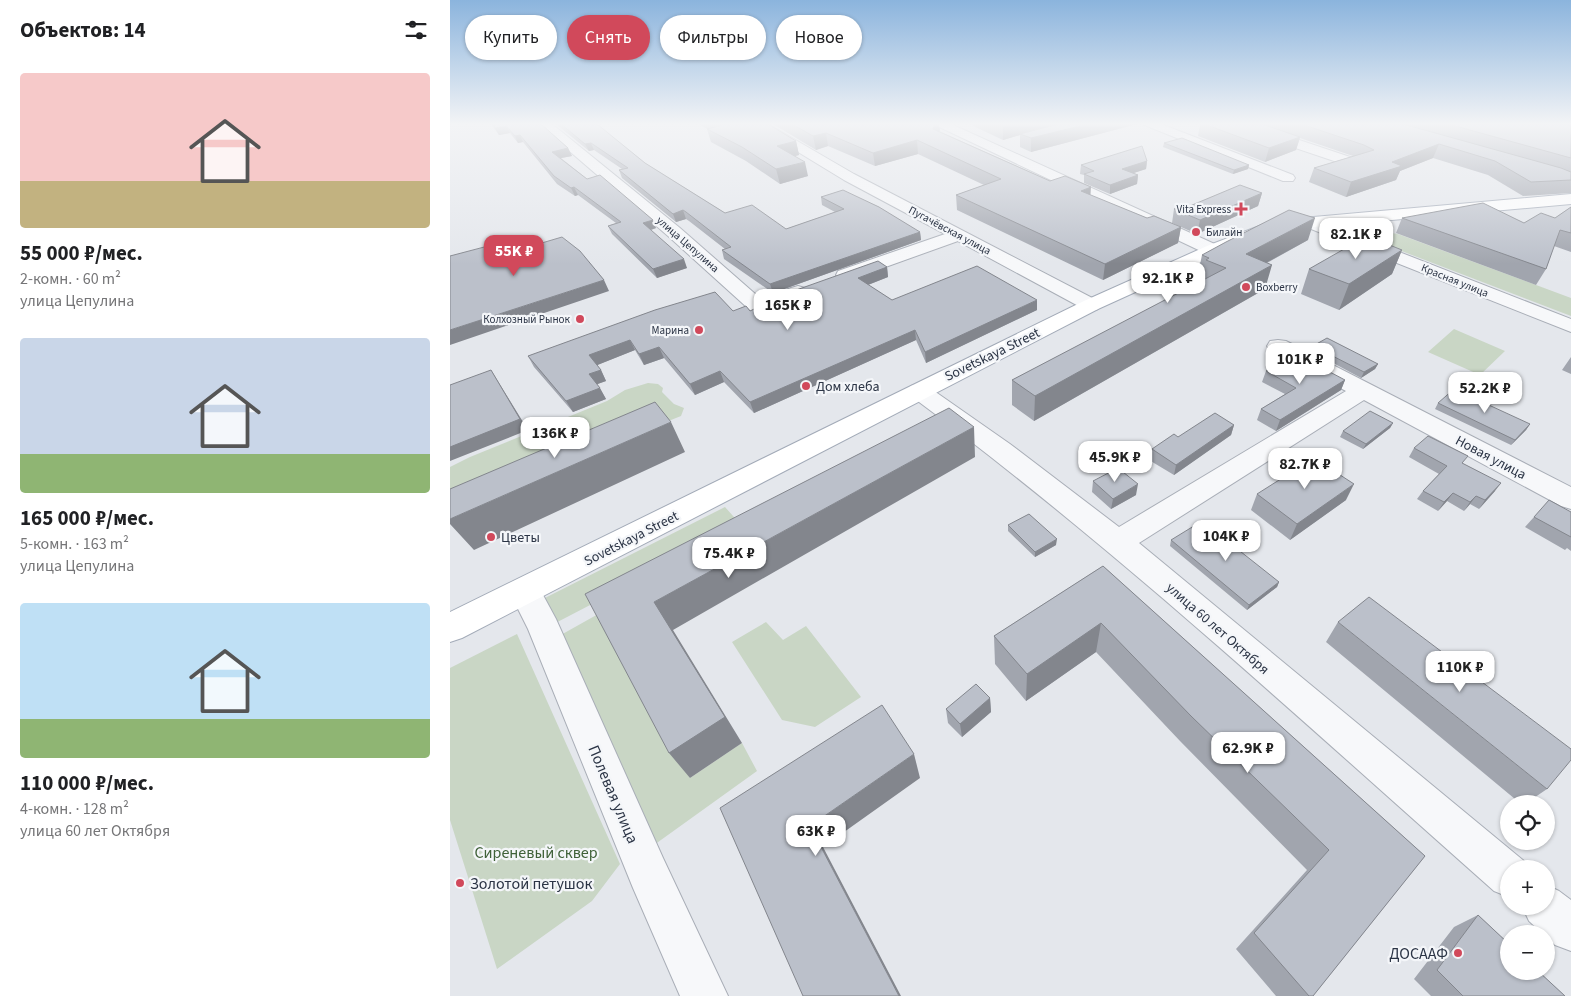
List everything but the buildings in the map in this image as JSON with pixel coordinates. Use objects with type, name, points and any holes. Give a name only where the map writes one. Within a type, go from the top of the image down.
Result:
[{"type":"main road","name":"Sovetskaya Street","points":[[450,628],[1092,304],[1212,250],[1273,227],[1571,199]]},
{"type":"street","name":"улица Цепулина","points":[[600,170],[758,306],[814,287]]},
{"type":"street","name":"Пугачёвская улица","points":[[838,170],[1092,304]]},
{"type":"street","points":[[1038,170],[1212,250]]},
{"type":"street","points":[[1269,170],[1288,178]]},
{"type":"street","name":"Красная улица","points":[[1312,223],[1571,326]]},
{"type":"street","points":[[832,280],[959,235]]},
{"type":"street","name":"Новая улица","points":[[1278,346],[1571,499]]},
{"type":"street","points":[[1118,542],[1364,390]]},
{"type":"street","name":"улица 60 лет Октября","points":[[918,391],[1001,450],[1118,542],[1500,868]]},
{"type":"street","name":"Полевая улица","points":[[525,591],[542,623],[648,873],[704,996]]},
{"type":"street","points":[[1555,915],[1571,929]]},
{"type":"green space","points":[[1377,231],[1398,234],[1571,298],[1571,316],[1365,237],[1361,233]]},
{"type":"green space","points":[[1454,329],[1505,351],[1480,375],[1428,352]]},
{"type":"green space","points":[[648,383],[658,384],[663,388],[662,392],[674,404],[684,408],[681,416],[450,508],[450,467],[607,401],[625,390]]},
{"type":"green space","points":[[725,507],[742,526],[544,629],[537,602]]},
{"type":"green space","points":[[600,613],[690,778],[742,743],[757,771],[654,845],[559,636]]},
{"type":"green space","points":[[766,622],[783,640],[806,626],[861,697],[815,727],[782,720],[732,642]]},
{"type":"green space","name":"Сиреневый сквер","points":[[517,634],[620,864],[592,901],[497,969],[450,820],[450,668]]},
{"type":"place","name":"Vita Express","points":[[1241,209]]},
{"type":"place","name":"Билайн","points":[[1196,232]]},
{"type":"place","name":"Boxberry","points":[[1246,287]]},
{"type":"place","name":"Колхозный Рынок","points":[[580,319]]},
{"type":"place","name":"Марина","points":[[699,330]]},
{"type":"place","name":"Дом хлеба","points":[[806,386]]},
{"type":"place","name":"Цветы","points":[[491,537]]},
{"type":"place","name":"Золотой петушок","points":[[460,883]]},
{"type":"place","name":"ДОСААФ","points":[[1458,953]]}]
